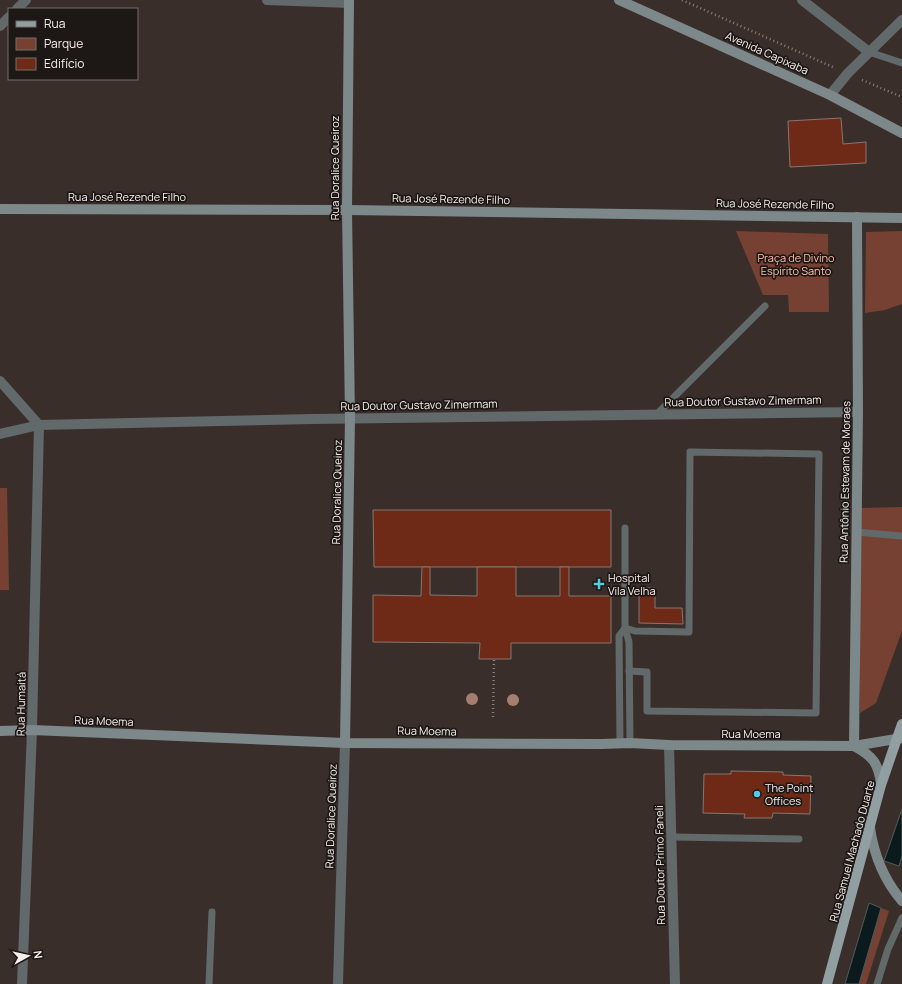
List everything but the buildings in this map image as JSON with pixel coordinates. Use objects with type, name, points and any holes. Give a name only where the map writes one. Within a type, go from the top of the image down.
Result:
[{"type":"main road","name":"Rua Samuel Machado Duarte","points":[[827,984],[882,785],[899,738],[902,724]]},
{"type":"street","points":[[18,8],[26,0]]},
{"type":"street","points":[[267,0],[349,2]]},
{"type":"street","name":"Avenida Capixaba","points":[[619,0],[830,95],[902,133]]},
{"type":"street","points":[[802,0],[869,52]]},
{"type":"street","name":"Rua Doralice Queiroz","points":[[338,984],[345,743],[350,418],[347,210],[349,2]]},
{"type":"street","points":[[0,26],[8,18]]},
{"type":"street","points":[[830,95],[848,73],[902,20]]},
{"type":"street","name":"Rua José Rezende Filho","points":[[0,209],[347,210],[902,218]]},
{"type":"street","name":"Rua Antônio Estevam de Moraes","points":[[854,746],[858,412],[858,217]]},
{"type":"street","points":[[0,381],[39,425]]},
{"type":"street","name":"Rua Doutor Gustavo Zimermam","points":[[0,434],[39,425],[350,418],[858,412]]},
{"type":"street","name":"Rua Humaitá","points":[[22,984],[32,730],[39,425]]},
{"type":"street","name":"Rua Moema","points":[[0,730],[32,730],[345,743],[625,743],[669,745],[854,746],[899,738]]},
{"type":"street","name":"Rua Doutor Primo Faneli","points":[[669,745],[675,984]]},
{"type":"street","points":[[854,746],[865,752],[874,761],[880,772],[882,785]]},
{"type":"street","points":[[870,828],[878,861],[896,893],[902,900]]},
{"type":"lane","points":[[869,52],[902,63]]},
{"type":"lane","points":[[657,414],[765,306]]},
{"type":"lane","points":[[625,628],[635,631],[688,632],[690,452],[819,454],[816,713],[647,711],[647,672],[629,672]]},
{"type":"lane","points":[[625,528],[625,628],[629,642],[625,743]]},
{"type":"lane","points":[[856,532],[902,536]]},
{"type":"lane","points":[[625,628],[619,636],[625,743]]},
{"type":"lane","points":[[672,837],[799,839]]},
{"type":"lane","points":[[209,984],[212,912]]},
{"type":"lane","points":[[877,984],[888,949],[902,918]]},
{"type":"path","name":"Avenida Capixaba","points":[[682,0],[902,97]]},
{"type":"path","points":[[493,717],[494,659]]},
{"type":"green space","name":"Praça de Divino Espírito Santo","points":[[736,231],[828,234],[829,312],[789,312],[788,295],[763,295]]},
{"type":"green space","name":"Praça de Divino Espírito Santo","points":[[902,231],[902,304],[885,310],[865,313],[866,232]]},
{"type":"green space","points":[[0,488],[7,488],[9,590],[0,590]]},
{"type":"green space","points":[[902,507],[902,631],[876,703],[860,713],[860,508]]},
{"type":"green space","points":[[881,908],[889,911],[866,984],[859,984]]},
{"type":"shaded area","points":[[902,809],[902,856],[899,866],[884,861]]},
{"type":"shaded area","points":[[869,903],[881,908],[859,984],[845,984]]},
{"type":"place","name":"Hospital Vila Velha","points":[[599,584]]},
{"type":"place","name":"The Point Offices","points":[[757,794]]}]
